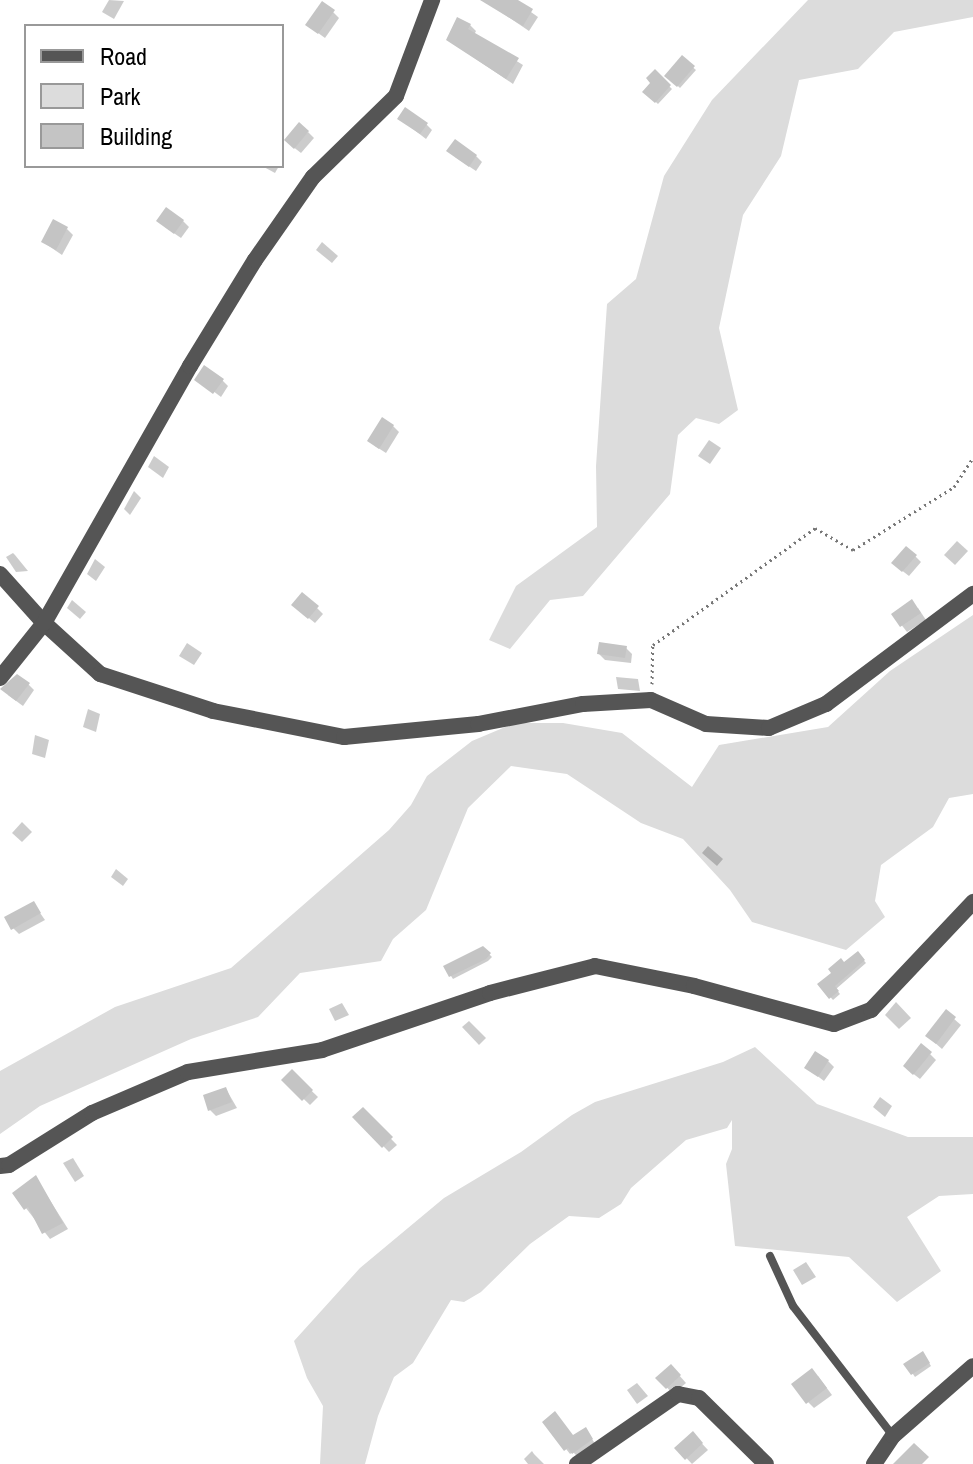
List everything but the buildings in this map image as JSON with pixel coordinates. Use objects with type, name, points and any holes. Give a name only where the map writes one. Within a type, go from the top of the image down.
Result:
[{"type":"street","points":[[0,678],[44,623],[190,366],[255,260],[313,177],[396,96],[432,0]]},
{"type":"street","points":[[0,574],[44,623],[100,674],[213,711],[344,737],[478,724],[583,704],[651,700],[706,724],[769,728],[826,704],[973,594]]},
{"type":"street","points":[[0,1166],[9,1165],[92,1113],[188,1072],[322,1050],[490,993],[595,966],[694,986],[834,1024],[871,1010],[973,902]]},
{"type":"street","points":[[874,1464],[893,1436],[973,1366]]},
{"type":"street","points":[[577,1464],[678,1394],[699,1398],[766,1464]]},
{"type":"lane","points":[[770,1256],[793,1306],[893,1436]]},
{"type":"path","points":[[651,700],[653,645],[815,528],[853,550],[954,487],[973,458]]},
{"type":"green space","points":[[808,0],[973,0],[973,17],[894,32],[858,69],[799,80],[781,156],[743,215],[719,328],[738,410],[719,424],[696,418],[678,435],[670,494],[583,596],[550,600],[510,649],[489,640],[516,586],[597,527],[596,466],[607,304],[636,279],[664,176],[712,100]]},
{"type":"green space","points":[[973,615],[973,794],[949,798],[933,827],[881,865],[875,901],[885,917],[846,950],[752,922],[730,890],[683,839],[641,823],[567,774],[511,766],[468,808],[426,910],[393,939],[381,961],[300,973],[258,1017],[191,1039],[40,1106],[0,1134],[0,1071],[115,1007],[231,968],[389,830],[411,805],[427,776],[472,741],[515,723],[563,723],[622,733],[692,787],[719,745],[828,727],[890,671]]},
{"type":"green space","points":[[755,1047],[817,1104],[908,1137],[973,1137],[973,1194],[939,1196],[907,1217],[941,1271],[897,1302],[849,1257],[735,1246],[726,1164],[732,1149],[732,1120],[727,1128],[686,1140],[631,1188],[621,1204],[599,1218],[569,1216],[530,1244],[481,1292],[464,1302],[451,1300],[413,1363],[394,1377],[378,1416],[365,1464],[320,1464],[323,1406],[307,1378],[294,1341],[360,1268],[444,1198],[521,1152],[595,1102],[723,1062]]}]
